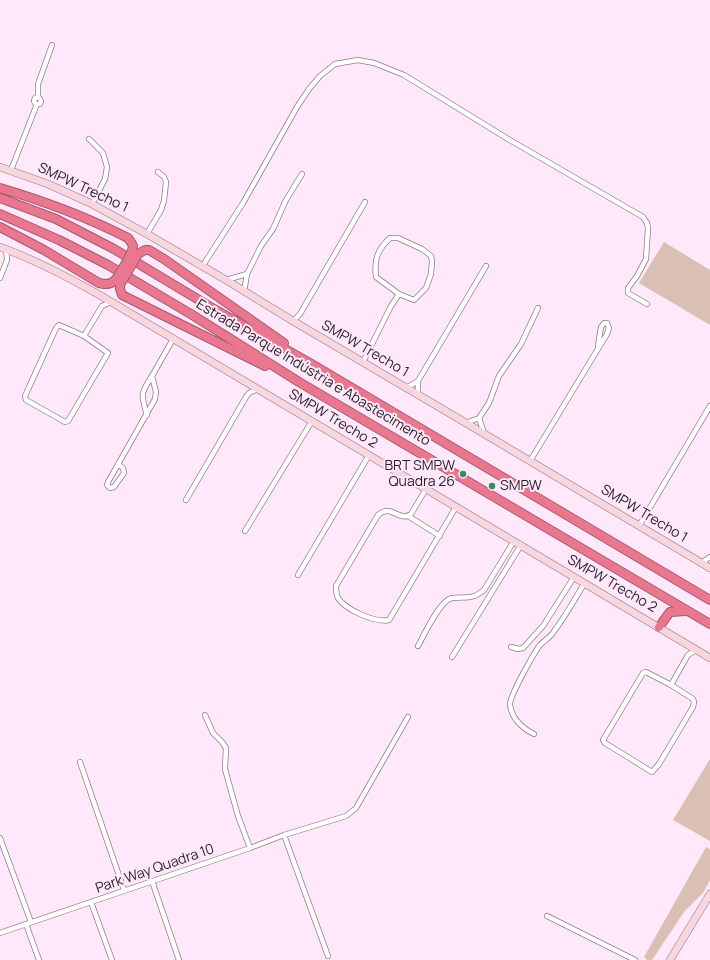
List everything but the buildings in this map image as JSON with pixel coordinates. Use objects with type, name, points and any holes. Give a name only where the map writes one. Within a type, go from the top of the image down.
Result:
[{"type":"highway","points":[[0,188],[87,218],[128,238],[133,248],[116,279],[110,283],[104,284],[0,227]]},
{"type":"highway","name":"Estrada Parque Indústria e Abastecimento","points":[[0,198],[56,219],[114,249],[209,306],[310,363],[710,600]]},
{"type":"highway","name":"Estrada Parque Indústria e Abastecimento","points":[[0,214],[59,240],[108,266],[194,316],[299,382],[710,624]]},
{"type":"highway","points":[[299,382],[122,295],[120,285],[138,254],[141,251],[149,250],[164,259],[310,363]]},
{"type":"highway","points":[[657,626],[666,609],[660,595]]},
{"type":"highway","points":[[657,626],[670,612],[676,610],[687,611]]},
{"type":"street","points":[[11,170],[37,104],[34,100],[38,97],[38,86],[52,45]]},
{"type":"street","points":[[202,266],[243,203],[297,107],[309,89],[320,76],[335,64],[358,60],[374,63],[404,75],[508,139],[643,217],[648,228],[646,259],[637,276],[627,290],[628,293],[648,304]]},
{"type":"street","points":[[89,139],[103,153],[106,167],[105,179],[92,204]]},
{"type":"street","name":"SMPW Trecho 1","points":[[0,167],[48,184],[92,204],[147,234],[710,568]]},
{"type":"street","points":[[147,234],[161,210],[164,201],[166,182],[164,177],[158,172]]},
{"type":"street","points":[[244,292],[247,274],[261,246],[273,229],[286,200],[302,174]]},
{"type":"street","points":[[296,323],[365,202]]},
{"type":"street","points":[[390,238],[398,238],[422,249],[431,256],[432,261],[431,274],[426,288],[414,300],[399,294],[376,277],[375,266],[377,256],[382,245],[390,238]]},
{"type":"street","points":[[3,248],[7,260]]},
{"type":"street","name":"SMPW Trecho 2","points":[[3,248],[70,278],[103,297],[710,658]]},
{"type":"street","points":[[0,278],[7,260],[15,253]]},
{"type":"street","points":[[406,388],[418,381],[486,266]]},
{"type":"street","points":[[226,280],[247,274]]},
{"type":"street","points":[[363,362],[391,306],[399,294]]},
{"type":"street","points":[[84,336],[102,306],[103,297]]},
{"type":"street","points":[[102,306],[111,302]]},
{"type":"street","points":[[466,423],[479,418],[491,399],[499,376],[521,344],[538,308]]},
{"type":"street","points":[[62,325],[84,336],[107,352],[108,355],[68,421],[65,422],[26,400],[25,394],[58,326],[62,325]]},
{"type":"street","points":[[147,415],[142,397],[144,388],[173,339]]},
{"type":"street","points":[[530,462],[598,346]]},
{"type":"street","points":[[118,464],[123,468],[124,473],[114,487],[110,488],[107,485],[108,482],[118,464],[147,415],[156,396],[152,376]]},
{"type":"street","points":[[418,381],[418,395]]},
{"type":"street","points":[[186,500],[248,393],[249,384]]},
{"type":"street","points":[[248,393],[258,389]]},
{"type":"street","points":[[639,526],[710,406]]},
{"type":"street","points":[[479,418],[485,435]]},
{"type":"street","points":[[245,531],[312,421]]},
{"type":"street","points":[[298,575],[369,455]]},
{"type":"street","points":[[408,516],[411,514],[426,489]]},
{"type":"street","points":[[440,536],[408,516],[401,516],[390,510],[382,512],[378,515],[336,586],[336,593],[339,599],[356,612],[376,620],[389,620],[440,536],[456,507]]},
{"type":"street","points":[[418,646],[445,601],[453,598],[470,598],[477,596],[484,590],[517,543]]},
{"type":"street","points":[[452,657],[517,543]]},
{"type":"street","points":[[701,563],[710,557]]},
{"type":"street","points":[[510,648],[523,648],[543,626],[574,577]]},
{"type":"street","points":[[534,734],[526,730],[516,719],[510,705],[512,695],[540,646],[553,634],[584,584]]},
{"type":"street","points":[[671,685],[688,655],[689,646]]},
{"type":"street","points":[[688,655],[696,650]]},
{"type":"street","points":[[647,672],[671,685],[693,699],[694,704],[659,764],[655,770],[651,772],[605,743],[603,739],[642,673],[647,672]]},
{"type":"street","points":[[205,715],[213,733],[226,748],[225,769],[234,803],[250,848]]},
{"type":"street","name":"Park Way Quadra 10","points":[[0,933],[284,835],[346,816],[356,808],[408,717]]},
{"type":"street","points":[[80,762],[124,890]]},
{"type":"street","points":[[284,835],[328,956]]},
{"type":"street","points":[[0,838],[39,960]]},
{"type":"street","points":[[152,881],[179,960]]},
{"type":"street","points":[[670,960],[710,894]]},
{"type":"street","points":[[91,902],[112,960]]},
{"type":"street","points":[[547,916],[635,960]]},
{"type":"shaded area","points":[[664,242],[710,270],[710,325],[639,283]]},
{"type":"shaded area","points":[[710,759],[710,841],[673,820]]},
{"type":"shaded area","points":[[706,847],[710,849],[710,880],[703,893],[684,912],[652,960],[647,960],[644,957]]},
{"type":"place","name":"BRT SMPW Quadra 26","points":[[463,474]]},
{"type":"place","name":"SMPW","points":[[492,486]]}]
